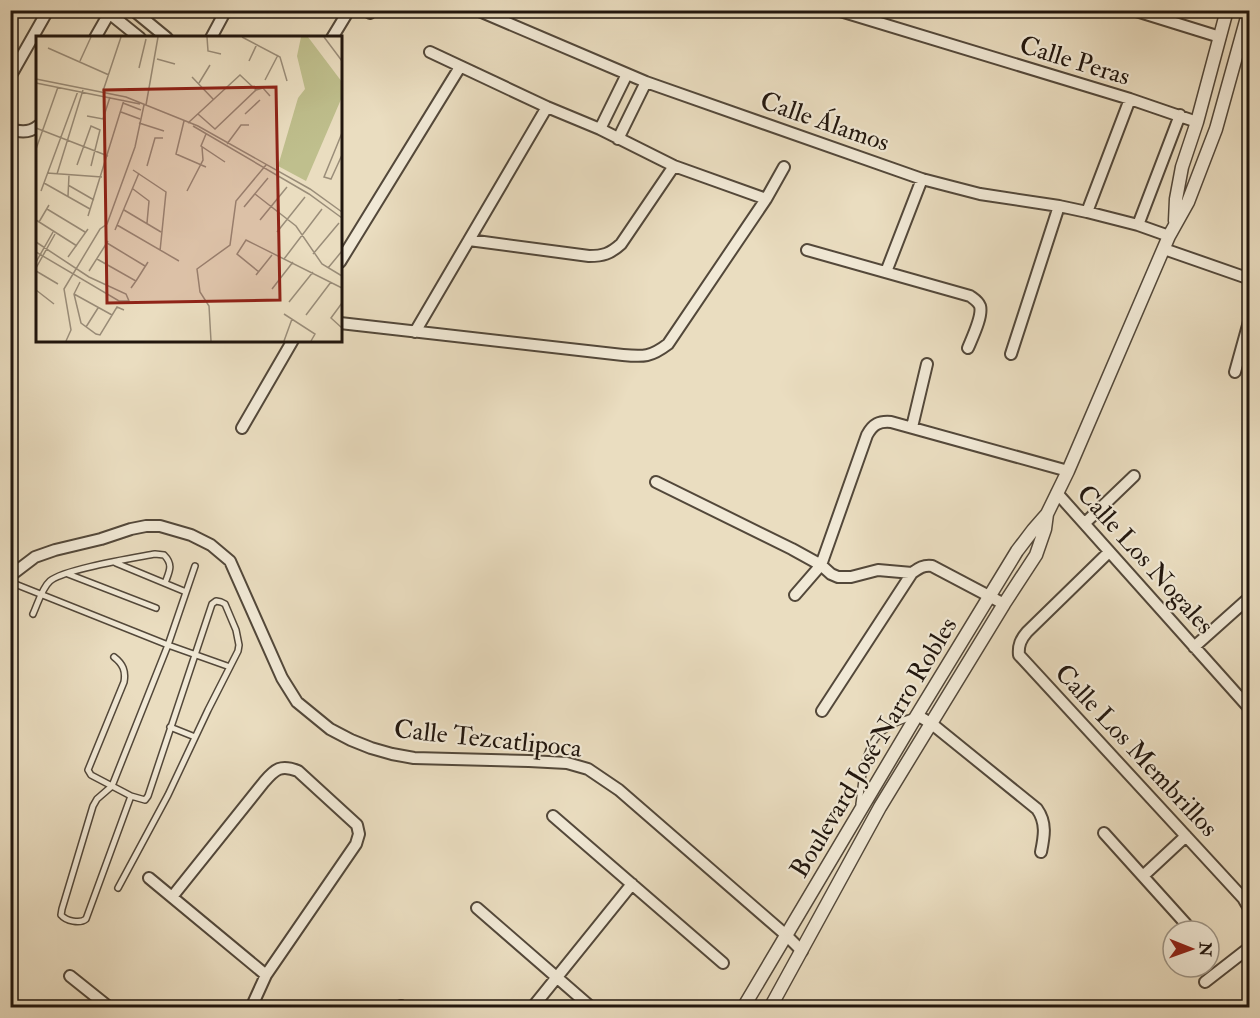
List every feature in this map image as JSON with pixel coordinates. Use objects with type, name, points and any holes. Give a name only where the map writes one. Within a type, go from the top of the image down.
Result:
[{"type":"street","points":[[10,77],[48,10]]},
{"type":"street","points":[[133,10],[165,36]]},
{"type":"street","points":[[212,36],[226,10]]},
{"type":"street","points":[[333,36],[349,10]]},
{"type":"street","name":"Calle Álamos","points":[[477,10],[646,82],[922,179],[980,194],[1087,212],[1138,225],[1169,236]]},
{"type":"street","name":"Calle Peras","points":[[837,10],[873,16],[1197,122]]},
{"type":"street","points":[[1133,10],[1220,37]]},
{"type":"street","name":"Boulevard José Narro Robles","points":[[1175,224],[1176,199],[1182,167],[1197,122],[1227,10]]},
{"type":"street","name":"Boulevard José Narro Robles","points":[[743,1008],[1017,551],[1047,514],[1068,471],[1169,236],[1188,202],[1216,129],[1249,10]]},
{"type":"street","points":[[96,36],[110,12],[138,36]]},
{"type":"street","points":[[430,52],[547,107],[600,129],[674,166],[766,199]]},
{"type":"street","points":[[342,259],[460,67]]},
{"type":"street","points":[[600,129],[627,74]]},
{"type":"street","points":[[618,139],[646,82]]},
{"type":"street","points":[[1087,212],[1130,99]]},
{"type":"street","points":[[415,332],[547,107]]},
{"type":"street","points":[[1138,225],[1180,115]]},
{"type":"street","points":[[10,128],[28,132],[36,127]]},
{"type":"street","points":[[469,240],[589,256],[612,253],[621,244],[674,166]]},
{"type":"street","points":[[342,323],[623,355],[642,356],[657,353],[668,344],[766,199],[784,167]]},
{"type":"street","points":[[886,272],[922,179]]},
{"type":"street","points":[[1011,354],[1059,206]]},
{"type":"street","points":[[1164,249],[1250,279]]},
{"type":"street","points":[[807,250],[970,296],[977,300],[980,313],[969,348]]},
{"type":"street","points":[[1235,372],[1250,318]]},
{"type":"street","points":[[242,428],[292,342]]},
{"type":"street","points":[[912,427],[927,364]]},
{"type":"street","points":[[795,595],[821,565],[867,435],[876,423],[883,421],[912,427],[1068,471]]},
{"type":"street","points":[[1085,523],[1134,476]]},
{"type":"street","points":[[656,482],[792,549],[838,577],[851,577],[878,570],[912,573]]},
{"type":"street","name":"Calle Los Nogales","points":[[1057,493],[1250,709]]},
{"type":"street","name":"Boulevard José Narro Robles","points":[[770,1008],[880,807],[1035,555],[1045,529],[1047,514]]},
{"type":"street","name":"Calle Tezcatlipoca","points":[[10,576],[35,557],[55,549],[101,539],[131,529],[160,526],[191,535],[211,545],[230,561],[282,678],[297,702],[330,729],[351,741],[371,748],[414,758],[529,761],[567,764],[588,769],[620,790],[802,951]]},
{"type":"street","name":"Calle Los Membrillos","points":[[1109,552],[1027,632],[1018,647],[1018,652],[1020,657],[1186,836],[1246,895],[1250,910]]},
{"type":"street","points":[[822,711],[912,573],[924,565],[932,566],[1004,604]]},
{"type":"street","points":[[1194,647],[1250,597]]},
{"type":"street","points":[[918,715],[1037,809],[1042,816],[1044,829],[1041,852]]},
{"type":"street","points":[[172,897],[272,772],[276,770],[292,768],[302,774],[355,821],[358,828],[358,840],[266,975],[251,1008]]},
{"type":"street","points":[[553,816],[723,963]]},
{"type":"street","points":[[1104,833],[1182,919]]},
{"type":"street","points":[[1143,876],[1186,836]]},
{"type":"street","points":[[149,878],[266,975]]},
{"type":"street","points":[[532,1008],[632,884]]},
{"type":"street","points":[[477,908],[592,1008]]},
{"type":"street","points":[[1205,982],[1250,947]]},
{"type":"street","points":[[70,976],[110,1008]]},
{"type":"lane","points":[[33,614],[41,595],[51,580],[66,573],[155,554],[164,555],[170,562],[165,583]]},
{"type":"lane","points":[[114,562],[186,592]]},
{"type":"lane","points":[[131,796],[86,920],[80,922],[66,919],[61,915],[62,909],[93,806],[112,786],[168,645],[195,567]]},
{"type":"lane","points":[[66,573],[156,608]]},
{"type":"lane","points":[[10,582],[168,645],[230,667]]},
{"type":"lane","points":[[114,657],[124,668],[124,682],[88,770],[91,775],[131,796],[145,800],[212,604],[216,601],[225,604],[238,639],[238,651],[168,795],[117,888]]},
{"type":"lane","points":[[858,814],[865,760],[870,746],[881,731],[918,715]]},
{"type":"lane","points":[[170,727],[195,737]]}]
